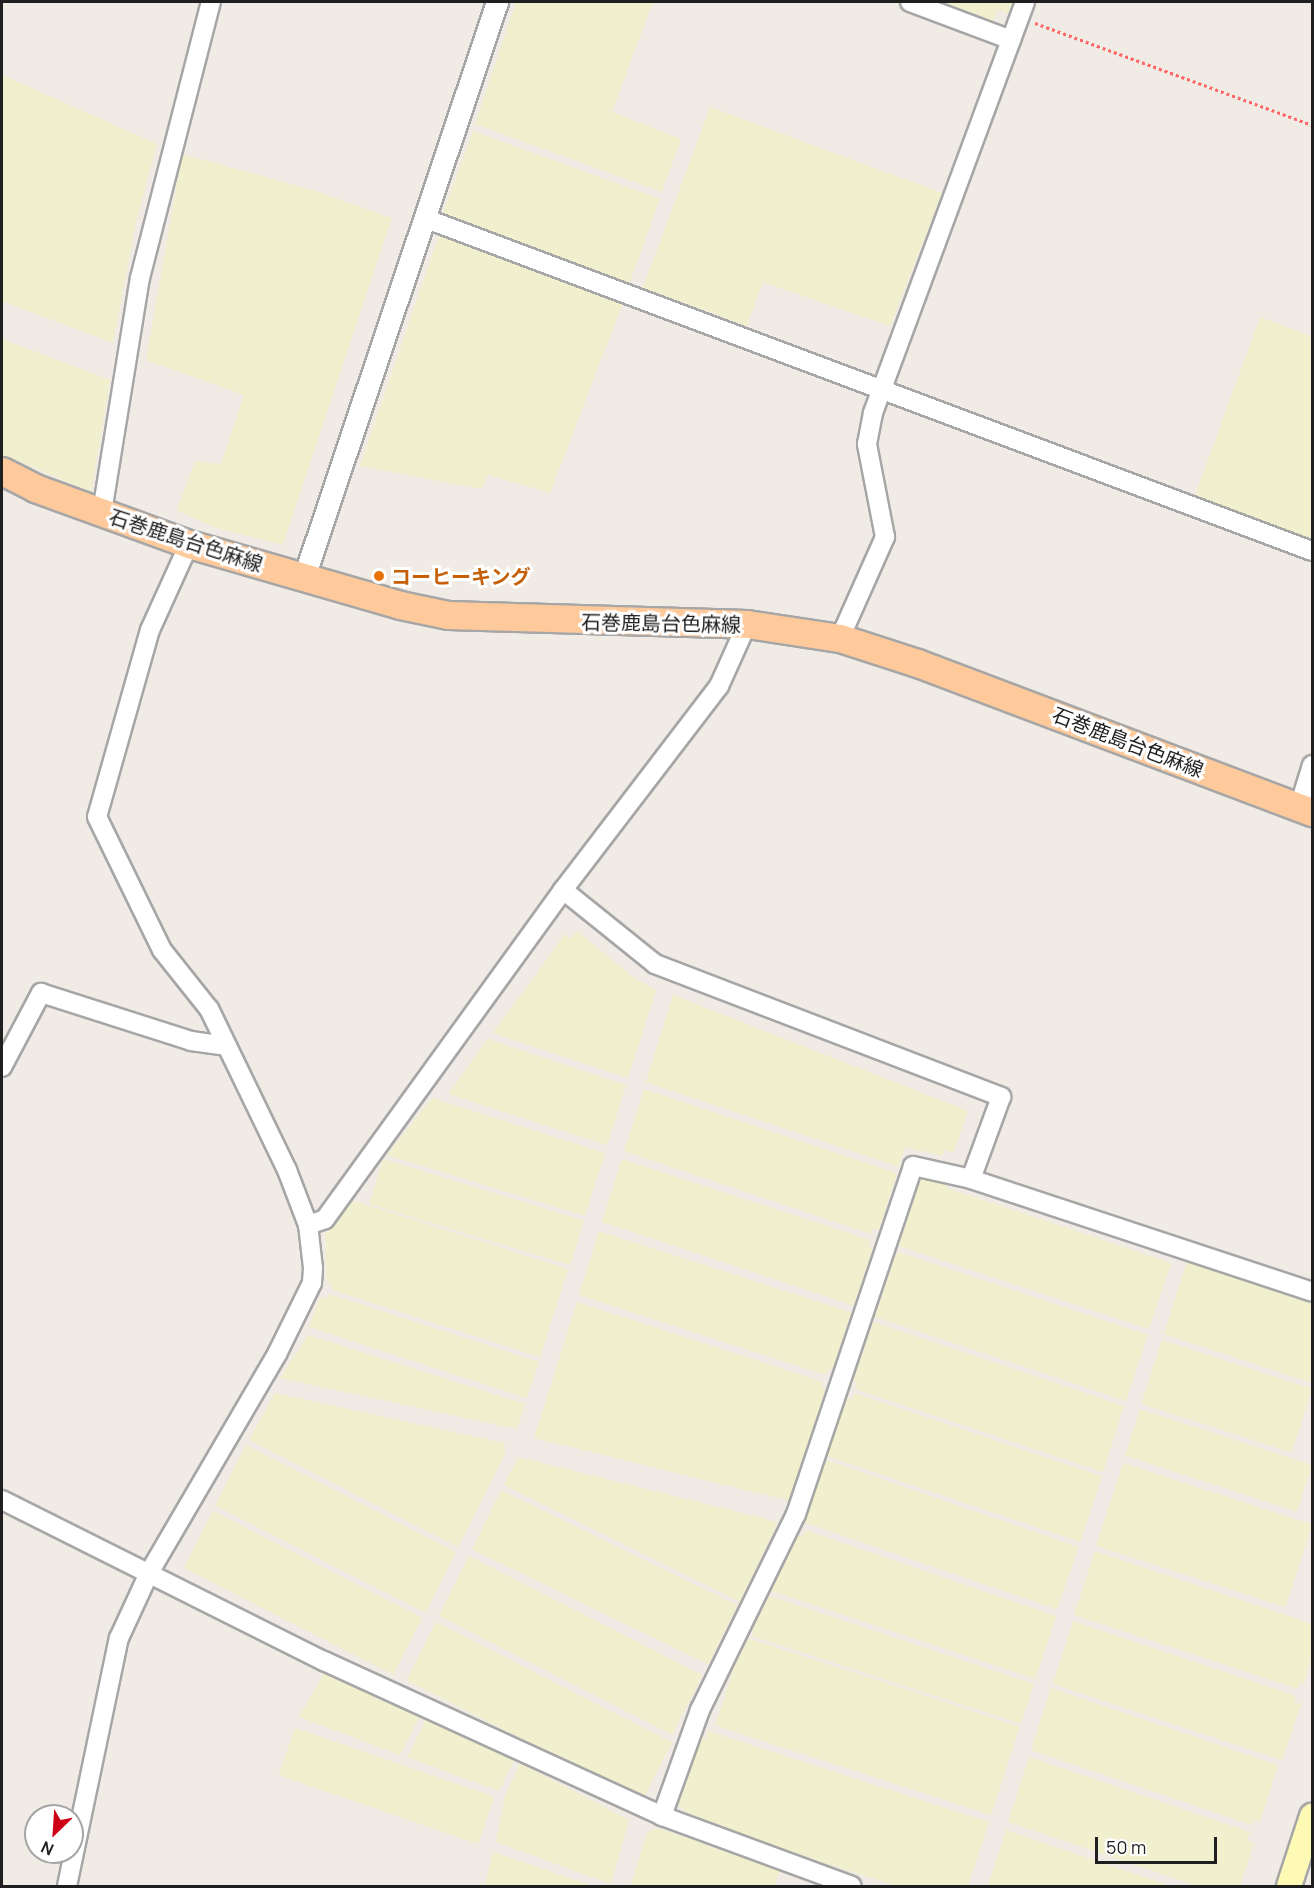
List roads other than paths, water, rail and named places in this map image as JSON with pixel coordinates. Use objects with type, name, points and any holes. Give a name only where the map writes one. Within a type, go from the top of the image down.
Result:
[{"type":"main road","name":"石巻鹿島台色麻線","points":[[2,471],[35,489],[189,544],[448,615],[747,624],[840,638],[917,663],[1306,809]]},
{"type":"main road","points":[[1289,1887],[1312,1816]]},
{"type":"street","points":[[102,512],[140,278],[211,2]]},
{"type":"street","points":[[304,577],[497,2]]},
{"type":"street","points":[[910,2],[1011,40]]},
{"type":"street","points":[[840,638],[885,537],[867,444],[881,388],[1022,9]]},
{"type":"street","points":[[424,218],[1312,551]]},
{"type":"street","points":[[67,1887],[119,1638],[149,1573],[277,1354],[312,1283],[308,1225],[287,1170],[208,1009],[162,950],[97,817],[150,630],[189,544]]},
{"type":"street","points":[[308,1225],[326,1219],[563,890],[718,686],[747,624]]},
{"type":"street","points":[[1306,809],[1312,765]]},
{"type":"street","points":[[563,890],[654,964],[1001,1097],[971,1179]]},
{"type":"street","points":[[2,1067],[41,993],[190,1041],[226,1046]]},
{"type":"street","points":[[662,1816],[700,1710],[796,1514],[913,1166],[971,1179],[994,1190],[1184,1248],[1312,1292]]},
{"type":"street","points":[[2,1500],[324,1661],[662,1816],[852,1887]]},
{"type":"place","name":"コーヒーキング","points":[[379,576]]}]
